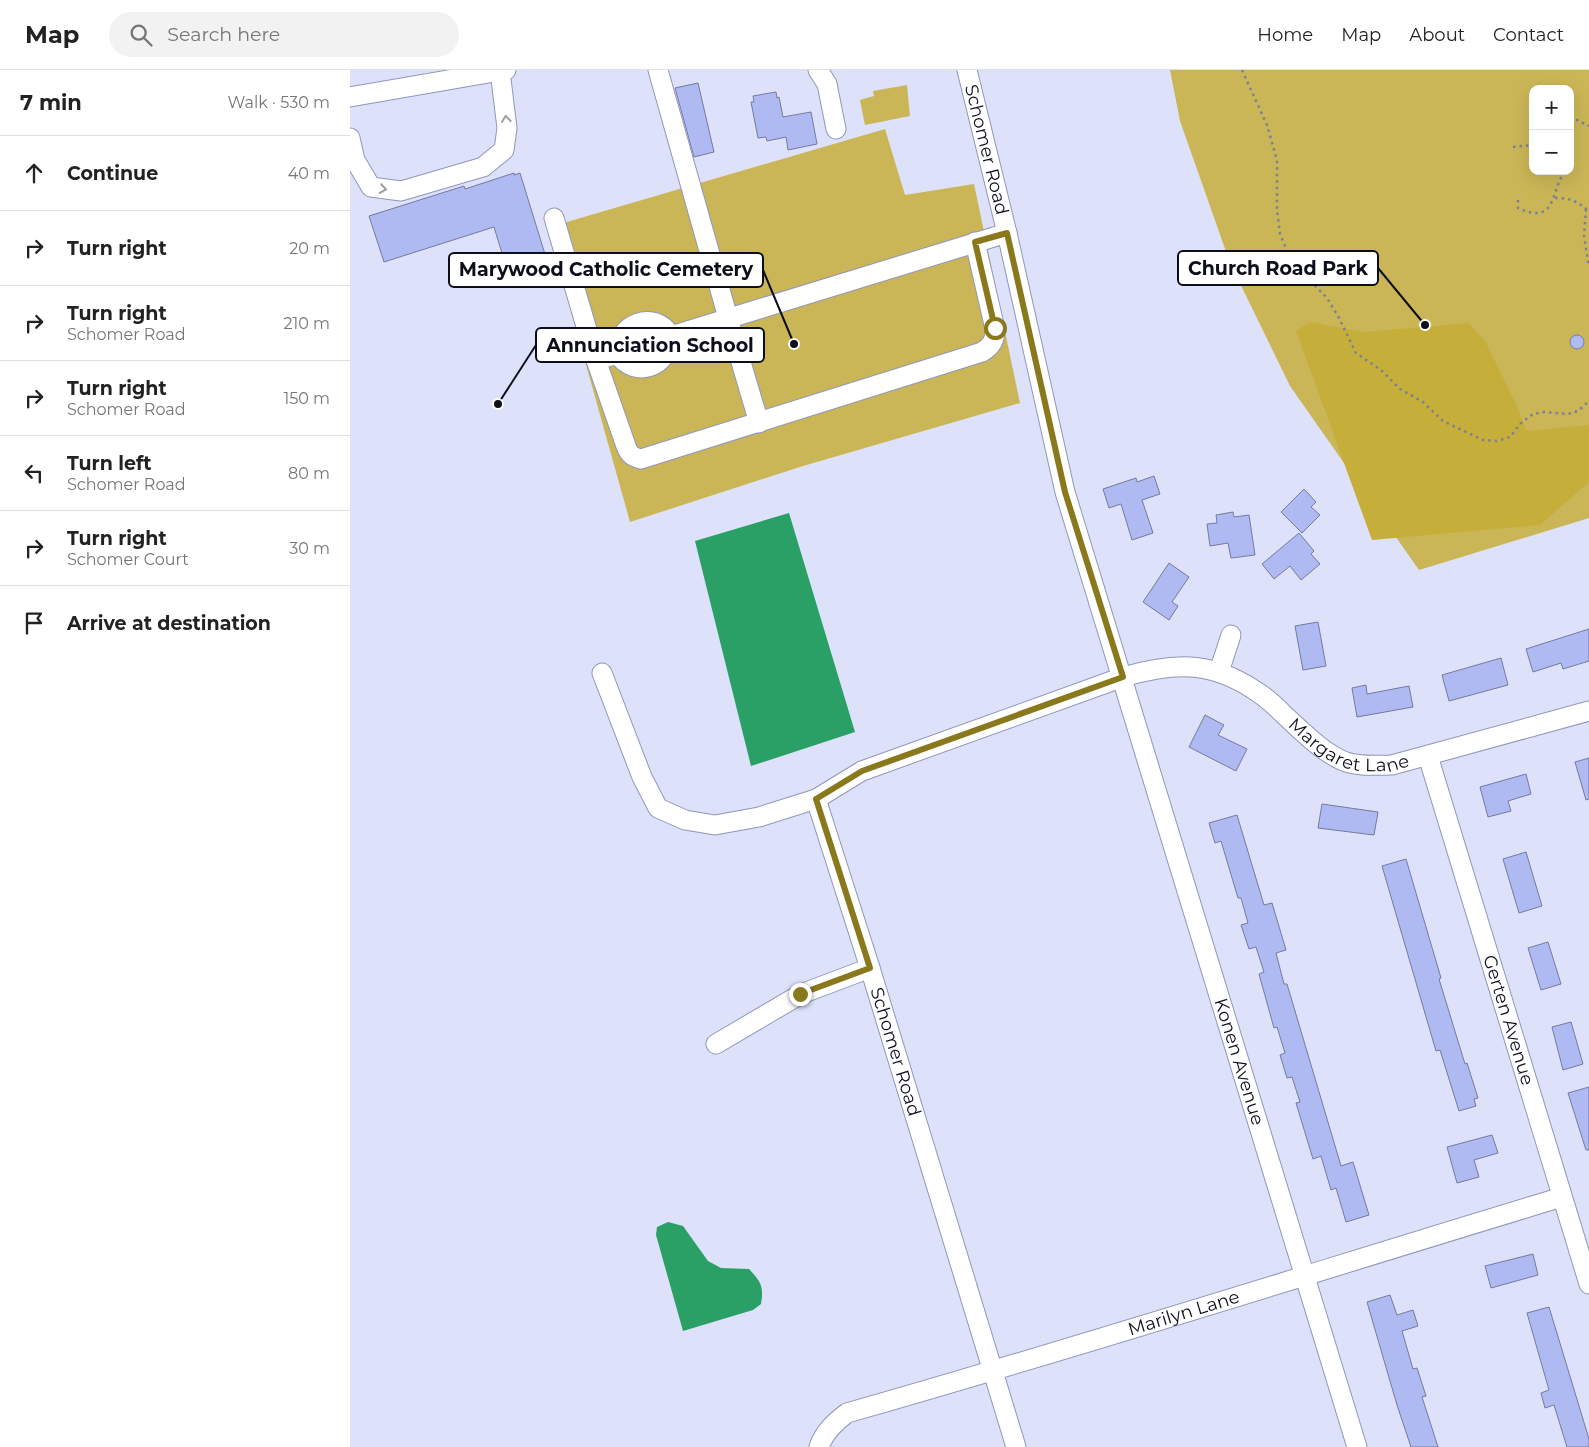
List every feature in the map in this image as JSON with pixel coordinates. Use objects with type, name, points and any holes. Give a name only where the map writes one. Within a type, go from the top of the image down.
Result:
[{"type":"street","points":[[350,97],[503,70],[507,128],[504,150],[483,167],[401,191],[371,187],[355,160],[350,138]]},
{"type":"street","points":[[658,70],[759,423]]},
{"type":"street","points":[[818,70],[827,84],[836,129]]},
{"type":"street","name":"Schomer Road","points":[[967,70],[1007,233],[1065,492],[1123,677]]},
{"type":"street","points":[[554,218],[596,360],[626,446],[629,454],[634,458],[641,459],[982,352],[989,348],[995,336],[995,328],[975,242]]},
{"type":"street","points":[[671,336],[1007,233]]},
{"type":"street","points":[[639,322],[658,323],[667,329],[671,336],[670,346],[666,355],[652,366],[642,368],[626,364],[617,354],[618,342],[624,333],[631,326],[639,322]]},
{"type":"street","points":[[596,360],[617,354]]},
{"type":"street","points":[[1219,672],[1231,635]]},
{"type":"street","name":"Margaret Lane","points":[[1123,677],[1151,669],[1177,666],[1203,667],[1219,672],[1240,681],[1264,696],[1313,741],[1346,762],[1365,765],[1392,765],[1589,711]]},
{"type":"street","points":[[602,673],[642,777],[658,808],[685,820],[715,825],[759,817],[816,799],[862,771],[1123,677]]},
{"type":"street","name":"Konen Avenue","points":[[1123,677],[1357,1447]]},
{"type":"street","name":"Gerten Avenue","points":[[1428,756],[1589,1284]]},
{"type":"street","name":"Schomer Road","points":[[816,799],[870,968],[1016,1447]]},
{"type":"street","points":[[716,1044],[800,994],[870,968]]},
{"type":"street","name":"Marilyn Lane","points":[[819,1447],[821,1440],[834,1423],[847,1413],[993,1371],[1305,1274],[1562,1197]]},
{"type":"path","points":[[1242,70],[1267,125],[1277,160],[1277,210],[1280,234],[1284,246],[1292,262],[1327,298],[1356,353],[1380,370],[1400,389],[1423,402],[1443,421],[1483,440],[1497,441],[1510,436],[1521,423],[1533,414],[1544,412],[1568,414],[1578,411],[1589,402]]},
{"type":"path","points":[[1574,119],[1589,126]]},
{"type":"path","points":[[1513,147],[1529,145]]},
{"type":"path","points":[[1518,200],[1518,208],[1534,214],[1546,210],[1555,198],[1555,190],[1563,175]]},
{"type":"path","points":[[1555,198],[1576,200],[1587,209],[1584,236],[1589,267]]},
{"type":"shaded area","points":[[1170,70],[1589,70],[1589,518],[1419,570],[1290,386],[1230,263],[1180,121]]},
{"type":"shaded area","points":[[907,85],[910,116],[865,125],[860,100],[874,96],[873,91]]},
{"type":"shaded area","points":[[885,129],[905,195],[974,184],[1020,403],[803,466],[630,522],[564,286],[577,282],[560,224]]},
{"type":"shaded area","points":[[1310,322],[1363,332],[1468,323],[1485,341],[1527,431],[1589,425],[1589,482],[1540,525],[1372,540],[1296,331]]},
{"type":"shaded area","points":[[789,513],[855,732],[751,766],[695,541]]},
{"type":"shaded area","points":[[668,1222],[683,1226],[708,1261],[721,1268],[749,1269],[761,1285],[761,1304],[753,1310],[683,1331],[656,1235],[657,1227]]},
{"type":"building","points":[[698,83],[714,152],[694,157],[675,88]]},
{"type":"building","points":[[776,92],[777,98],[779,97],[783,117],[811,112],[817,144],[788,150],[786,137],[767,141],[766,137],[758,138],[751,102],[754,102],[753,96]]},
{"type":"building","points":[[514,173],[514,175],[520,173],[548,264],[509,276],[494,227],[384,262],[369,216],[464,186],[465,189]]},
{"type":"building","points":[[1574,335],[1580,335],[1584,342],[1580,349],[1574,349],[1570,345],[1570,339]]},
{"type":"building","points":[[1154,476],[1160,494],[1142,500],[1153,533],[1132,540],[1121,504],[1109,508],[1103,489],[1136,478],[1137,482]]},
{"type":"building","points":[[1304,489],[1316,502],[1311,507],[1320,515],[1302,533],[1281,512]]},
{"type":"building","points":[[1233,512],[1234,517],[1249,515],[1255,555],[1231,558],[1228,543],[1210,546],[1207,524],[1217,523],[1216,515]]},
{"type":"building","points":[[1299,533],[1314,551],[1311,554],[1320,564],[1301,580],[1290,566],[1274,579],[1262,564]]},
{"type":"building","points":[[1169,563],[1189,577],[1172,602],[1178,606],[1169,620],[1143,602]]},
{"type":"building","points":[[1318,622],[1326,666],[1303,670],[1295,626]]},
{"type":"building","points":[[1589,629],[1589,661],[1563,669],[1561,663],[1533,672],[1526,649]]},
{"type":"building","points":[[1501,658],[1508,685],[1449,701],[1442,675]]},
{"type":"building","points":[[1366,685],[1367,694],[1409,686],[1413,707],[1357,717],[1352,688]]},
{"type":"building","points":[[1205,715],[1224,725],[1218,735],[1247,749],[1236,771],[1189,747]]},
{"type":"building","points":[[1589,758],[1589,799],[1586,800],[1575,762]]},
{"type":"building","points":[[1526,774],[1531,794],[1508,801],[1511,811],[1488,817],[1480,787]]},
{"type":"building","points":[[1322,804],[1378,812],[1374,835],[1318,828]]},
{"type":"building","points":[[1237,815],[1264,905],[1272,903],[1286,950],[1276,953],[1341,1166],[1353,1162],[1369,1215],[1346,1222],[1336,1188],[1331,1190],[1321,1156],[1313,1159],[1296,1103],[1300,1102],[1292,1077],[1287,1078],[1280,1055],[1285,1053],[1277,1027],[1274,1028],[1259,974],[1264,972],[1256,947],[1249,949],[1241,925],[1248,923],[1241,898],[1238,898],[1221,841],[1215,843],[1209,823]]},
{"type":"building","points":[[1526,852],[1542,906],[1519,913],[1503,859]]},
{"type":"building","points":[[1406,859],[1441,978],[1439,979],[1465,1064],[1467,1063],[1478,1098],[1474,1099],[1476,1106],[1459,1111],[1440,1050],[1436,1051],[1382,866]]},
{"type":"building","points":[[1548,942],[1561,984],[1541,990],[1528,948]]},
{"type":"building","points":[[1571,1022],[1583,1064],[1563,1070],[1552,1027]]},
{"type":"building","points":[[1589,1087],[1589,1150],[1586,1150],[1568,1093]]},
{"type":"building","points":[[1492,1135],[1498,1153],[1474,1160],[1479,1177],[1457,1183],[1447,1147]]},
{"type":"building","points":[[1533,1254],[1538,1275],[1491,1288],[1485,1266]]},
{"type":"building","points":[[1390,1295],[1397,1315],[1413,1310],[1418,1326],[1402,1331],[1413,1369],[1417,1368],[1426,1396],[1422,1397],[1438,1447],[1411,1447],[1397,1405],[1367,1302]]},
{"type":"building","points":[[1549,1307],[1589,1439],[1589,1447],[1567,1447],[1554,1405],[1545,1408],[1541,1393],[1549,1390],[1527,1313]]},
{"type":"place","name":"Church Road Park","points":[[1425,325]]},
{"type":"place","name":"Marywood Catholic Cemetery","points":[[794,344]]},
{"type":"place","name":"Annunciation School","points":[[498,404]]},
{"type":"route","points":[[800,994],[870,968],[816,799],[862,771],[1123,677],[1065,492],[1007,233],[975,242],[995,328]]}]
